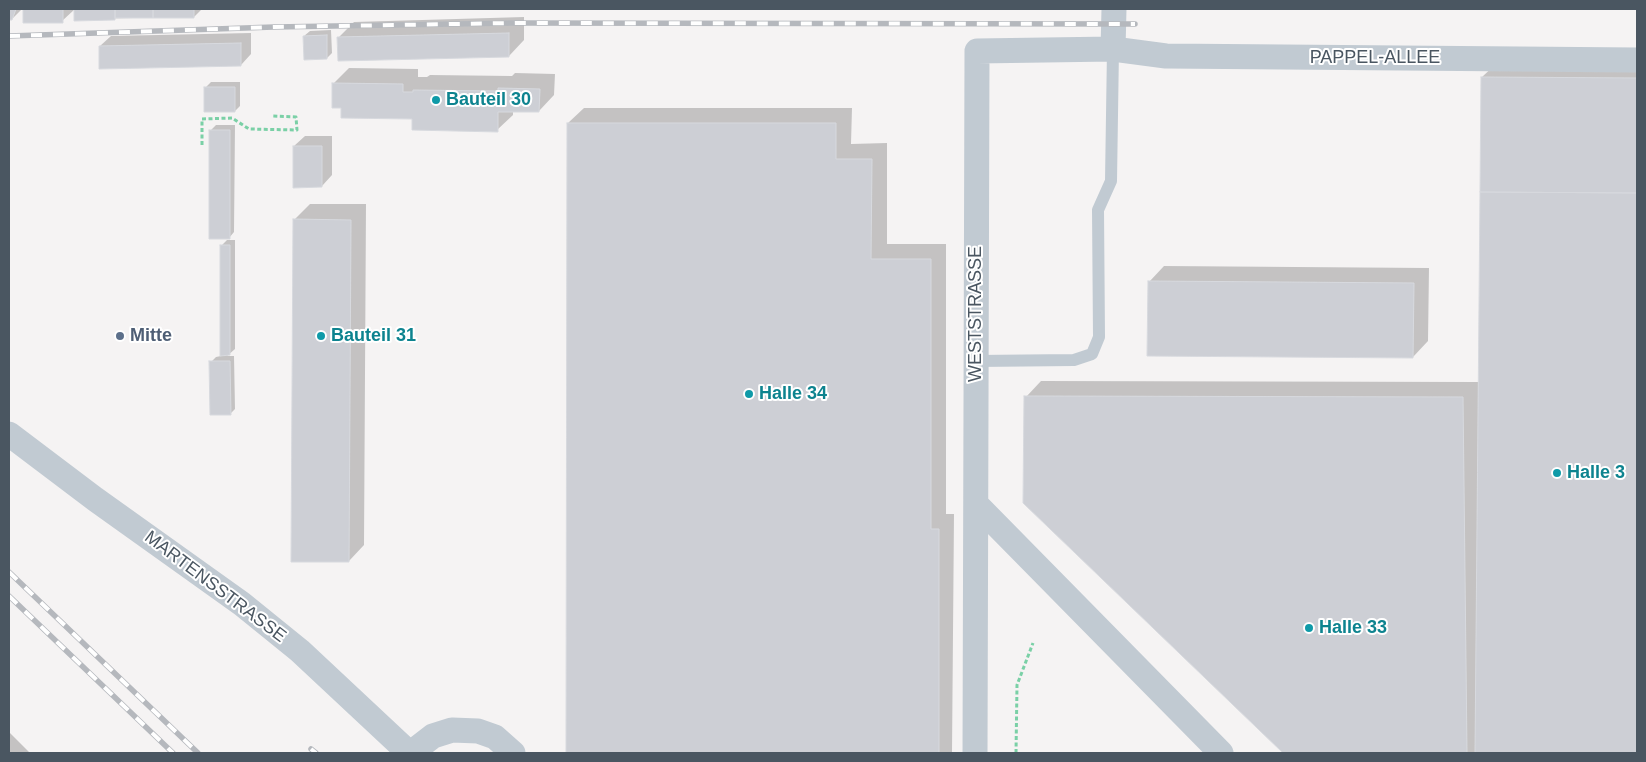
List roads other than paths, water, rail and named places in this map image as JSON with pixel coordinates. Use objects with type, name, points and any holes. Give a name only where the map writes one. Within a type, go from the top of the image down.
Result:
[{"type":"street","points":[[1113,50],[1114,9]]},
{"type":"street","name":"PAPPEL-ALLEE","points":[[1113,50],[1166,56],[1637,60]]},
{"type":"street","name":"WESTSTRASSE","points":[[976,753],[977,51],[1113,50]]},
{"type":"street","name":"MARTENSSTRASSE","points":[[9,434],[94,499],[242,604],[300,651],[410,753],[433,736],[452,730],[478,731],[496,737],[513,753]]},
{"type":"street","points":[[976,504],[1221,753]]},
{"type":"lane","points":[[976,361],[1074,360],[1092,354],[1099,337],[1098,210],[1111,180],[1113,50]]},
{"type":"railway","points":[[9,36],[274,27],[515,23],[1135,24]]},
{"type":"railway","points":[[9,572],[198,753]]},
{"type":"railway","points":[[9,596],[173,753]]},
{"type":"railway","points":[[311,749],[316,753]]},
{"type":"place","name":"Bauteil 30","points":[[436,100]]},
{"type":"place","name":"Mitte","points":[[120,336]]},
{"type":"place","name":"Bauteil 31","points":[[321,336]]},
{"type":"place","name":"Halle 34","points":[[749,394]]},
{"type":"place","name":"Halle 3","points":[[1557,473]]},
{"type":"place","name":"Halle 33","points":[[1309,628]]}]
